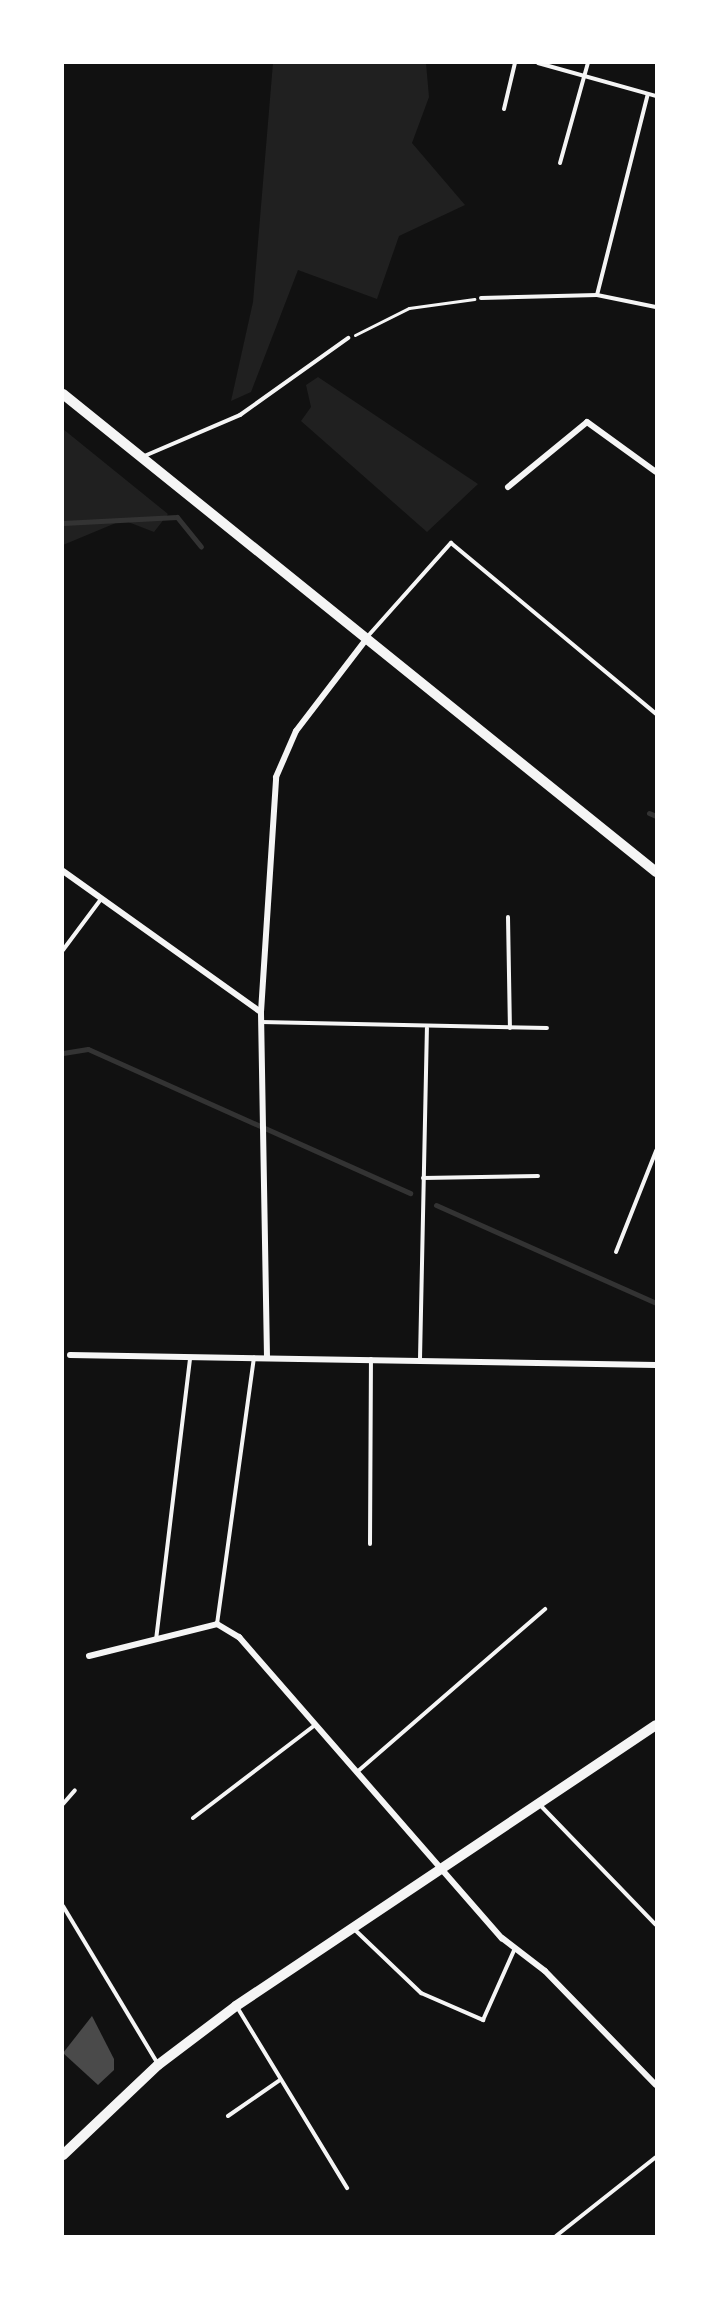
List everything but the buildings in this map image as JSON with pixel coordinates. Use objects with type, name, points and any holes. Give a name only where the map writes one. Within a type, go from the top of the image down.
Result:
[{"type":"street","points":[[63,394],[656,872]]},
{"type":"street","points":[[508,488],[587,422],[656,472]]},
{"type":"street","points":[[267,1358],[261,1012],[276,777],[296,730],[367,637]]},
{"type":"street","points":[[63,871],[261,1012]]},
{"type":"street","points":[[66,1355],[420,1359],[656,1365]]},
{"type":"street","points":[[89,1656],[217,1624],[239,1637],[515,1948],[596,2020],[656,2085]]},
{"type":"street","points":[[63,2155],[159,2065],[236,2006],[443,1867],[541,1806],[656,1725]]},
{"type":"lane","points":[[504,109],[515,63]]},
{"type":"lane","points":[[538,63],[656,96]]},
{"type":"lane","points":[[560,164],[588,63]]},
{"type":"lane","points":[[597,295],[648,94]]},
{"type":"lane","points":[[481,298],[597,295],[656,307]]},
{"type":"lane","points":[[142,457],[240,416],[348,338]]},
{"type":"lane","points":[[367,637],[451,543],[656,714]]},
{"type":"lane","points":[[63,950],[102,898]]},
{"type":"lane","points":[[507,917],[510,1028]]},
{"type":"lane","points":[[261,1022],[427,1028],[548,1028]]},
{"type":"lane","points":[[420,1359],[427,1028]]},
{"type":"lane","points":[[616,1252],[656,1151]]},
{"type":"lane","points":[[423,1178],[538,1176]]},
{"type":"lane","points":[[156,1641],[190,1357]]},
{"type":"lane","points":[[217,1624],[254,1357]]},
{"type":"lane","points":[[370,1544],[371,1359]]},
{"type":"lane","points":[[357,1772],[545,1609]]},
{"type":"lane","points":[[193,1818],[315,1725]]},
{"type":"lane","points":[[63,1804],[75,1790]]},
{"type":"lane","points":[[541,1806],[656,1925]]},
{"type":"lane","points":[[63,1906],[159,2065]]},
{"type":"lane","points":[[353,1927],[421,1993],[483,2020],[515,1948]]},
{"type":"lane","points":[[236,2006],[347,2188]]},
{"type":"lane","points":[[228,2116],[280,2080]]},
{"type":"lane","points":[[556,2236],[656,2157]]},
{"type":"path","points":[[348,338],[409,308],[481,298]]},
{"type":"shaded area","points":[[273,63],[426,63],[429,97],[412,143],[465,205],[399,236],[377,299],[298,270],[251,392],[231,401],[253,302]]},
{"type":"shaded area","points":[[318,377],[478,484],[427,532],[301,421],[311,407],[306,385]]},
{"type":"shaded area","points":[[63,429],[168,514],[154,532],[123,520],[63,545]]},
{"type":"waterway","points":[[63,523],[177,517],[201,547]]},
{"type":"waterway","points":[[649,813],[656,816]]},
{"type":"waterway","points":[[63,1053],[88,1049],[410,1193]]},
{"type":"waterway","points":[[436,1205],[656,1303]]}]
